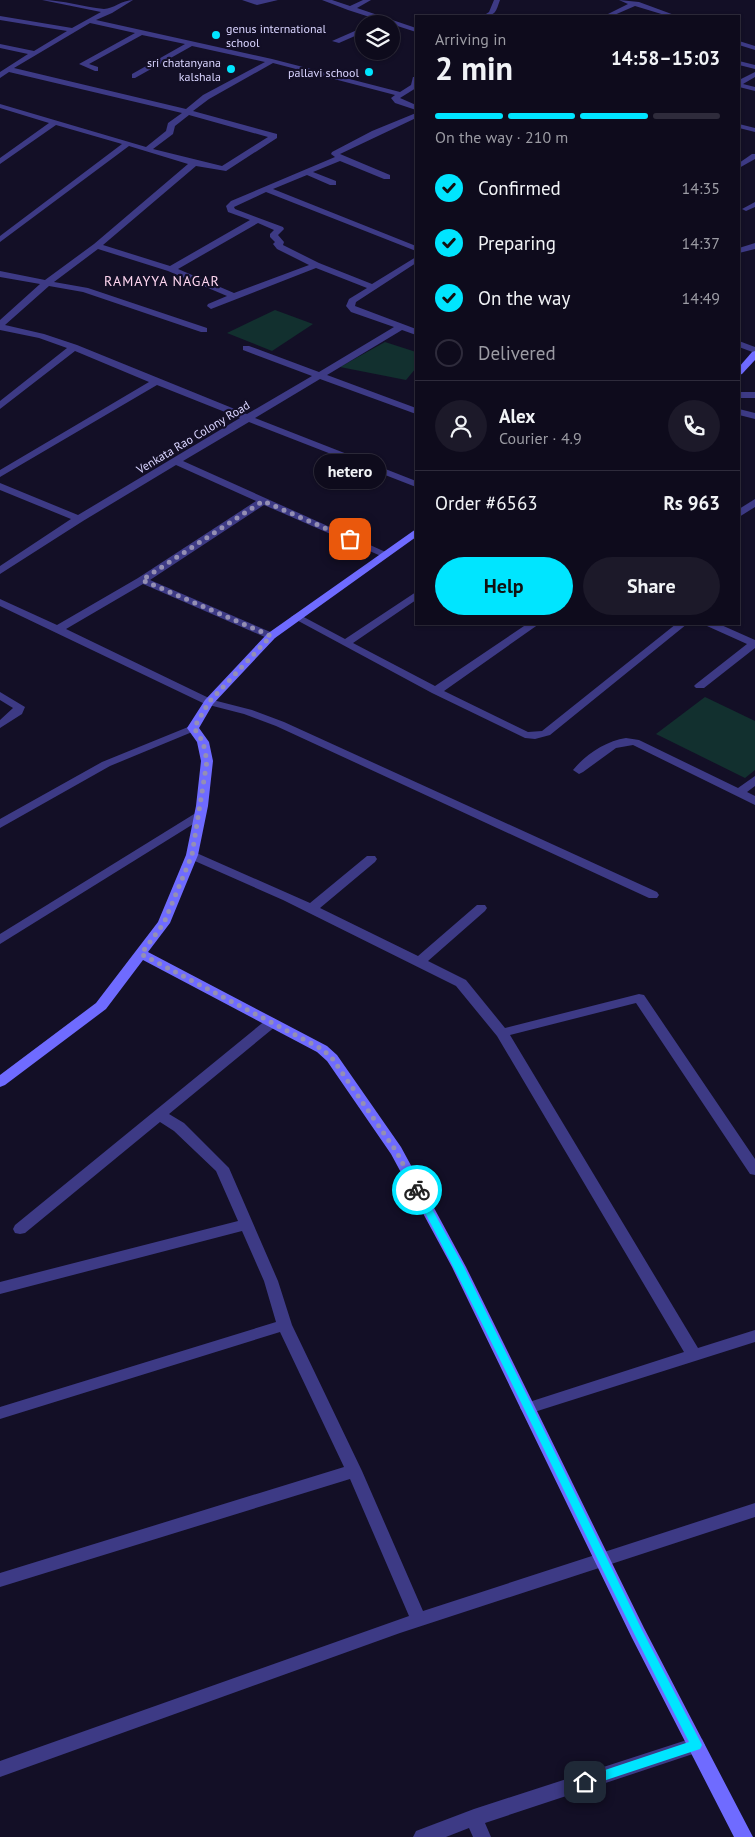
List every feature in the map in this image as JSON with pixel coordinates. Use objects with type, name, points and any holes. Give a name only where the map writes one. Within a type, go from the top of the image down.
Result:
[{"type":"street","points":[[45,0],[110,12]]},
{"type":"street","points":[[0,76],[8,69],[72,30],[130,0]]},
{"type":"street","points":[[245,0],[257,3],[275,0]]},
{"type":"street","points":[[325,0],[369,15]]},
{"type":"street","points":[[350,8],[368,0]]},
{"type":"street","points":[[492,14],[497,0]]},
{"type":"street","points":[[622,0],[671,15]]},
{"type":"street","points":[[610,15],[644,0]]},
{"type":"street","points":[[0,18],[72,30]]},
{"type":"street","points":[[89,21],[192,42],[401,94]]},
{"type":"street","points":[[400,25],[415,30]]},
{"type":"street","points":[[96,69],[83,64],[142,32]]},
{"type":"street","points":[[336,41],[355,33]]},
{"type":"street","points":[[135,76],[192,42]]},
{"type":"street","points":[[740,43],[755,48]]},
{"type":"street","points":[[0,46],[35,53]]},
{"type":"street","points":[[148,149],[170,132],[171,125],[206,97],[272,61]]},
{"type":"street","points":[[740,63],[755,67]]},
{"type":"street","points":[[0,106],[194,163],[223,169],[274,136],[188,112],[8,69]]},
{"type":"street","points":[[740,83],[755,74]]},
{"type":"street","points":[[740,84],[755,89]]},
{"type":"street","points":[[415,85],[395,98],[415,108]]},
{"type":"street","points":[[387,177],[340,158],[336,154],[415,115]]},
{"type":"street","points":[[405,120],[415,124]]},
{"type":"street","points":[[0,162],[56,121]]},
{"type":"street","points":[[740,126],[755,130]]},
{"type":"street","points":[[0,240],[129,143]]},
{"type":"street","points":[[740,165],[755,156]]},
{"type":"street","points":[[340,158],[234,202],[230,206],[231,210],[280,229],[274,234],[274,237],[280,242],[277,244],[280,246],[316,265],[372,287]]},
{"type":"street","points":[[0,326],[48,282],[97,246],[194,163]]},
{"type":"street","points":[[306,172],[333,183]]},
{"type":"street","points":[[265,189],[415,249]]},
{"type":"street","points":[[746,209],[755,204]]},
{"type":"street","points":[[171,269],[257,220]]},
{"type":"street","points":[[97,246],[171,269],[233,296]]},
{"type":"street","points":[[740,250],[755,246]]},
{"type":"street","points":[[415,260],[352,301],[350,306],[354,310],[400,328],[415,332]]},
{"type":"street","points":[[211,306],[316,265]]},
{"type":"street","points":[[0,274],[85,290],[204,330]]},
{"type":"street","points":[[0,326],[41,336],[74,347],[156,382],[415,484]]},
{"type":"street","name":"Venkata Rao Colony Road","points":[[0,571],[175,461],[400,328]]},
{"type":"street","points":[[740,344],[755,350]]},
{"type":"street","points":[[0,406],[74,347]]},
{"type":"street","points":[[246,348],[415,411]]},
{"type":"street","points":[[740,371],[755,354]]},
{"type":"street","points":[[0,474],[156,382]]},
{"type":"street","points":[[740,395],[755,395]]},
{"type":"street","points":[[740,412],[755,416]]},
{"type":"street","points":[[175,461],[385,554]]},
{"type":"street","points":[[0,486],[79,520]]},
{"type":"street","points":[[59,629],[142,580],[263,501]]},
{"type":"street","points":[[740,513],[755,502]]},
{"type":"street","points":[[0,824],[106,764],[194,728],[209,702],[271,636],[415,533]]},
{"type":"street","points":[[142,580],[271,636]]},
{"type":"street","points":[[346,643],[415,596]]},
{"type":"street","points":[[0,602],[209,702],[248,712],[280,724],[653,896]]},
{"type":"street","points":[[296,617],[436,691],[525,735],[535,736],[546,733],[681,625]]},
{"type":"street","points":[[436,691],[533,625]]},
{"type":"street","points":[[700,686],[755,644],[713,625]]},
{"type":"street","points":[[0,694],[19,707],[18,712],[0,725]]},
{"type":"street","points":[[0,1082],[101,1006],[164,923],[192,855],[199,815],[207,761],[203,742],[194,728]]},
{"type":"street","points":[[579,770],[614,743],[623,740],[631,741],[755,801]]},
{"type":"street","points":[[739,793],[755,780]]},
{"type":"street","points":[[0,940],[199,815]]},
{"type":"street","points":[[192,855],[311,908],[461,983],[502,1033],[694,1355]]},
{"type":"street","points":[[311,908],[371,859]]},
{"type":"street","points":[[418,962],[481,908]]},
{"type":"street","points":[[141,954],[322,1049],[332,1058],[396,1151],[459,1267],[602,1561],[744,1837]]},
{"type":"street","points":[[502,1033],[639,998],[755,1170]]},
{"type":"street","points":[[20,1229],[271,1023]]},
{"type":"street","points":[[159,1115],[179,1127],[222,1168],[271,1281],[284,1325],[354,1471],[419,1620]]},
{"type":"street","points":[[0,1288],[247,1224]]},
{"type":"street","points":[[0,1414],[284,1325]]},
{"type":"street","points":[[528,1408],[755,1336]]},
{"type":"street","points":[[0,1580],[354,1471]]},
{"type":"street","points":[[0,1769],[419,1620],[755,1510]]},
{"type":"street","points":[[422,1837],[696,1745]]},
{"type":"street","points":[[474,1818],[482,1837]]},
{"type":"green space","points":[[275,310],[313,324],[272,351],[227,333]]},
{"type":"green space","points":[[385,342],[415,352],[415,369],[406,380],[340,367]]},
{"type":"green space","points":[[705,697],[755,721],[755,770],[745,778],[656,734]]},
{"type":"way so far","points":[[350,539],[263,501],[142,580],[271,636],[209,702],[194,728],[203,742],[207,761],[202,806],[192,855],[164,923],[141,954],[322,1049],[332,1058],[396,1151],[417,1190]]},
{"type":"place","name":"genus international school","points":[[216,35]]},
{"type":"place","name":"sri chatanyana kalshala","points":[[231,69]]},
{"type":"place","name":"pallavi school","points":[[369,72]]},
{"type":"place","name":"hetero","points":[[350,539]]},
{"type":"district","name":"RAMAYYA NAGAR","points":[[162,281]]},
{"type":"route","points":[[417,1190],[459,1267],[638,1633],[696,1745],[585,1782]]}]
